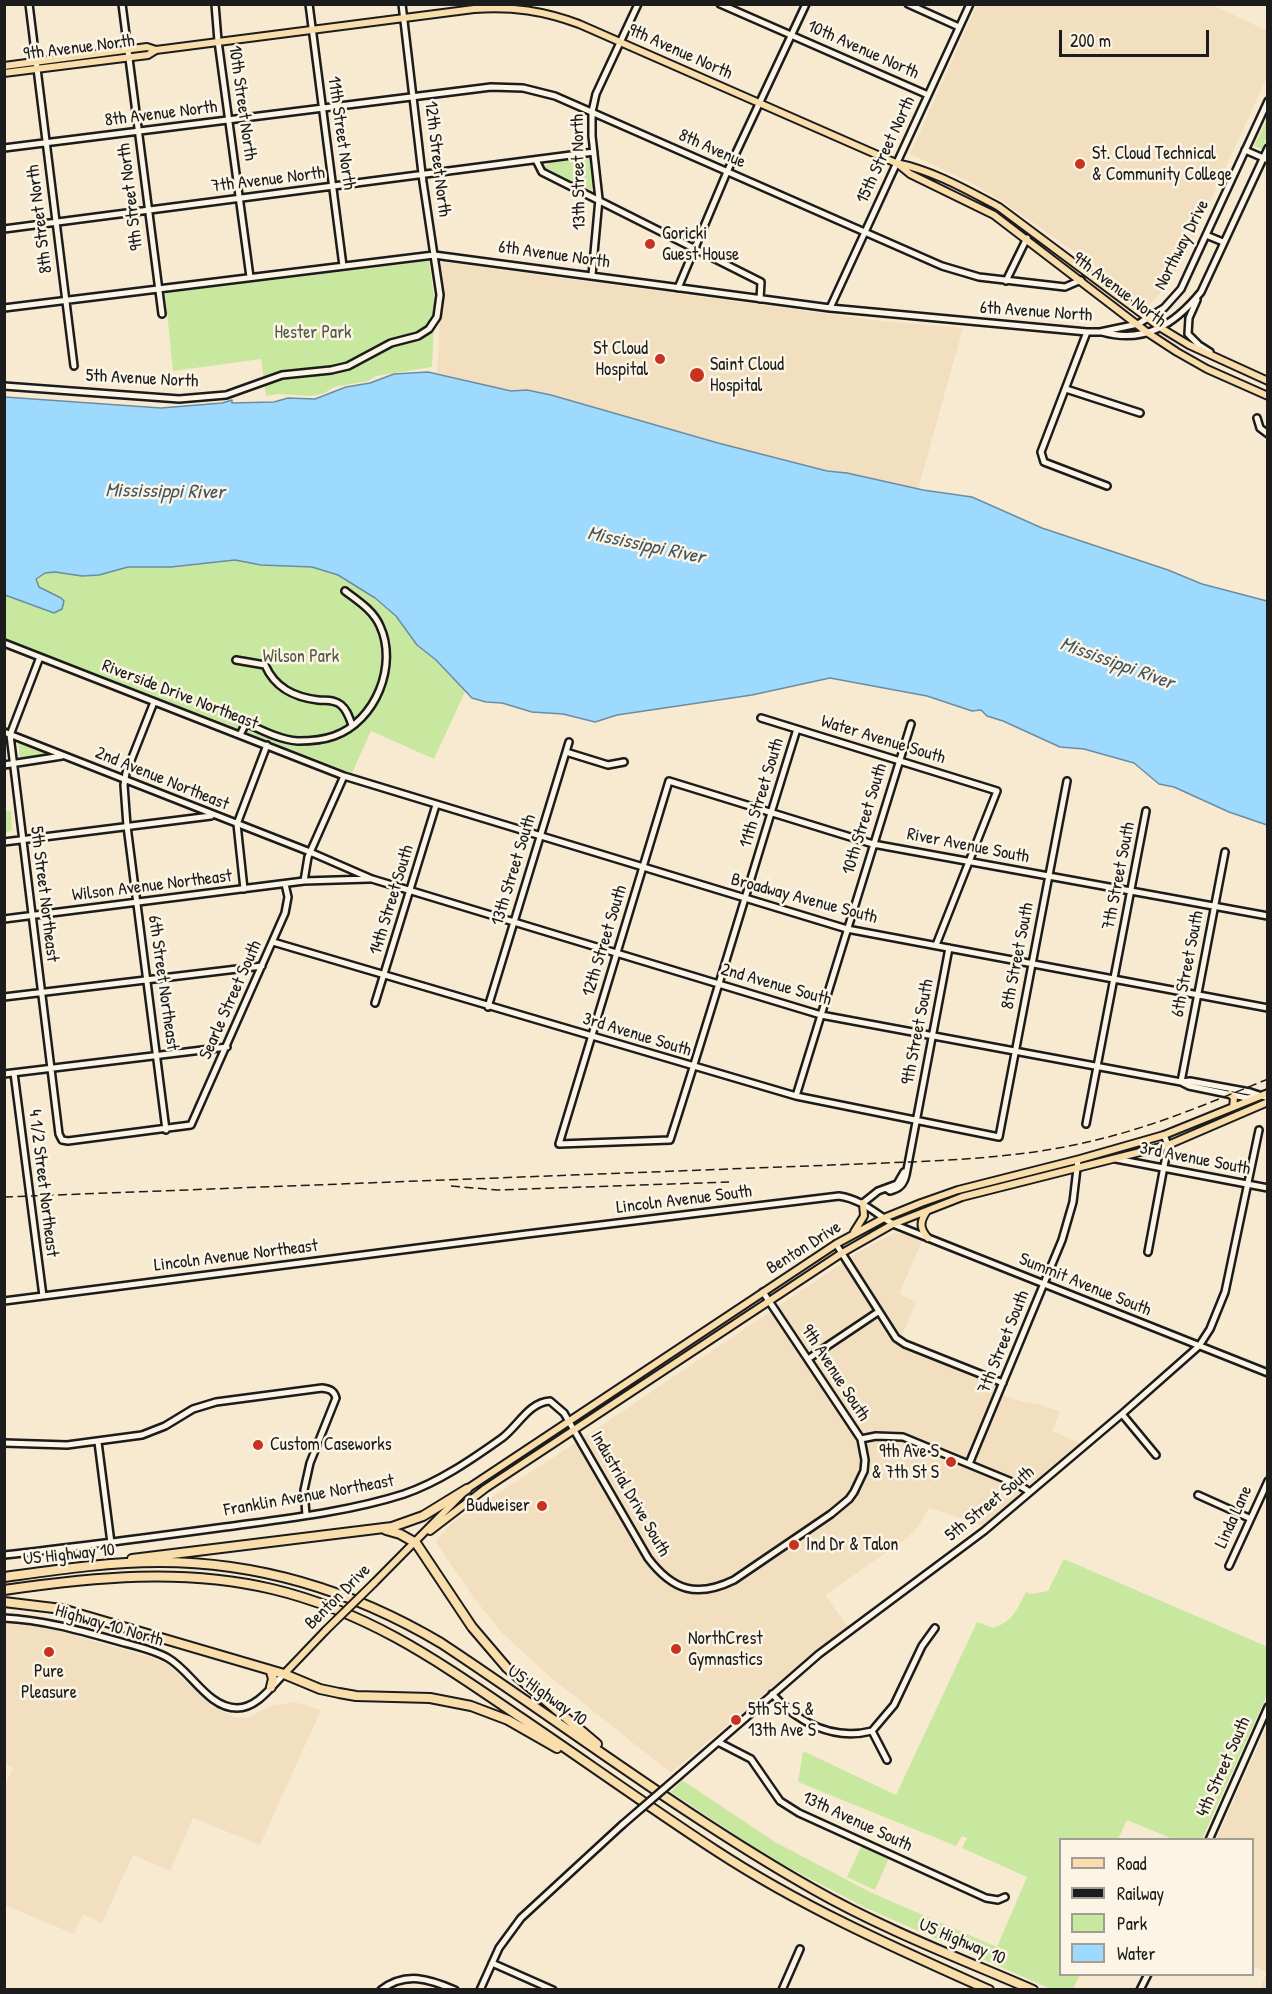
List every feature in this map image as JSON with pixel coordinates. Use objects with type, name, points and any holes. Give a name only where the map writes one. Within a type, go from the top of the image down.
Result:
[{"type":"highway","points":[[73,1568],[392,1527],[423,1516],[467,1489]]},
{"type":"highway","points":[[372,1529],[392,1531],[416,1543],[472,1627],[507,1668],[638,1777]]},
{"type":"highway","name":"US Highway 10","points":[[4,1577],[73,1568],[158,1562],[207,1564],[254,1570],[291,1578],[345,1595],[399,1619],[441,1643],[742,1847],[815,1890],[883,1924],[1033,1989]]},
{"type":"highway","points":[[4,1590],[93,1578],[169,1576],[271,1589],[320,1603],[373,1624],[408,1643],[481,1690],[741,1867],[798,1900],[880,1942],[989,1989]]},
{"type":"highway","points":[[4,1602],[63,1609],[284,1674],[320,1689],[356,1696],[430,1698],[471,1706],[515,1724],[618,1785]]},
{"type":"highway","points":[[270,1688],[273,1679],[271,1672]]},
{"type":"main road","name":"9th Avenue North","points":[[4,66],[37,65],[127,54],[148,55],[156,50],[218,41],[474,9],[519,8],[563,18],[896,163],[923,170],[971,192],[999,207],[1161,328],[1189,345],[1268,381]]},
{"type":"main road","name":"9th Avenue North","points":[[4,73],[37,65]]},
{"type":"main road","name":"9th Avenue North","points":[[896,163],[910,174],[994,215],[1027,238],[1148,333],[1207,369],[1268,396]]},
{"type":"main road","name":"Benton Drive","points":[[284,1674],[467,1489],[836,1244],[884,1218],[958,1190],[1078,1160],[1164,1135],[1268,1093]]},
{"type":"main road","points":[[1230,1094],[1234,1098],[1233,1107]]},
{"type":"main road","name":"Benton Drive","points":[[416,1543],[486,1488],[842,1253],[893,1224],[962,1197],[1168,1145],[1268,1100]]},
{"type":"main road","points":[[851,1236],[864,1216],[863,1203]]},
{"type":"main road","points":[[927,1211],[921,1223],[921,1229],[928,1238]]},
{"type":"street","name":"8th Street North","points":[[29,4],[74,366]]},
{"type":"street","name":"9th Street North","points":[[122,4],[162,314]]},
{"type":"street","name":"10th Street North","points":[[215,4],[250,278]]},
{"type":"street","name":"11th Street North","points":[[309,4],[343,266]]},
{"type":"street","name":"12th Street North","points":[[402,4],[422,175],[440,295],[437,317]]},
{"type":"street","name":"13th Street North","points":[[592,275],[599,199],[592,112],[596,94],[638,4]]},
{"type":"street","name":"10th Avenue North","points":[[720,4],[928,95]]},
{"type":"street","points":[[678,288],[727,172],[807,4]]},
{"type":"street","points":[[908,4],[959,27]]},
{"type":"street","name":"15th Street North","points":[[830,308],[970,4]]},
{"type":"street","name":"8th Avenue","points":[[322,109],[491,87],[524,88],[555,96],[942,266],[979,277],[1065,287],[1080,280]]},
{"type":"street","name":"Northway Drive","points":[[1138,324],[1164,308],[1180,289],[1268,101]]},
{"type":"street","name":"8th Avenue North","points":[[4,148],[322,109]]},
{"type":"street","name":"Northway Drive","points":[[1148,333],[1161,328],[1189,307],[1201,292],[1265,159],[1268,148]]},
{"type":"street","points":[[1245,150],[1265,159]]},
{"type":"street","name":"7th Avenue North","points":[[4,229],[333,188],[594,152]]},
{"type":"street","points":[[536,160],[542,172],[761,282],[760,299]]},
{"type":"street","points":[[1206,235],[1223,243]]},
{"type":"street","points":[[1006,281],[1027,238]]},
{"type":"street","name":"6th Avenue North","points":[[4,308],[434,255],[830,308],[1087,332],[1100,332],[1138,324]]},
{"type":"street","points":[[1201,292],[1189,318],[1188,334],[1198,345],[1235,367]]},
{"type":"street","name":"5th Avenue North","points":[[4,386],[179,399],[225,395],[282,375],[348,366],[391,343],[418,336],[429,329],[437,317]]},
{"type":"street","points":[[1087,332],[1041,452],[1044,462],[1107,486]]},
{"type":"street","name":"6th Avenue North","points":[[1100,332],[1118,337],[1148,333]]},
{"type":"street","points":[[1065,388],[1140,413]]},
{"type":"street","points":[[1257,418],[1260,428],[1268,434]]},
{"type":"street","points":[[240,735],[246,723],[295,741],[316,740],[335,736],[352,725],[367,710],[382,687],[387,668],[387,646],[380,624],[366,607],[345,591]]},
{"type":"street","name":"Riverside Drive Northeast","points":[[4,643],[344,776]]},
{"type":"street","name":"5th Street Northeast","points":[[40,657],[7,733],[13,764],[59,1134],[62,1140],[68,1141],[166,1130]]},
{"type":"street","points":[[236,660],[265,665],[272,679],[291,693],[334,701],[347,712],[352,725]]},
{"type":"street","name":"6th Street Northeast","points":[[154,702],[124,779],[127,826],[166,1130]]},
{"type":"street","name":"Water Avenue South","points":[[761,718],[997,791],[969,862]]},
{"type":"street","name":"10th Street South","points":[[796,1096],[911,724]]},
{"type":"street","name":"11th Street South","points":[[670,1140],[797,729]]},
{"type":"street","name":"2nd Avenue Northeast","points":[[7,733],[310,852]]},
{"type":"street","name":"13th Street South","points":[[488,1007],[569,742]]},
{"type":"street","points":[[244,889],[237,824],[267,745]]},
{"type":"street","points":[[566,752],[608,765],[624,762]]},
{"type":"street","points":[[4,765],[64,756]]},
{"type":"street","points":[[304,881],[310,852],[344,776]]},
{"type":"street","name":"Broadway Avenue South","points":[[344,776],[847,929],[1268,1008]]},
{"type":"street","name":"8th Street South","points":[[999,1137],[1067,781]]},
{"type":"street","name":"River Avenue South","points":[[669,782],[873,844],[1268,916]]},
{"type":"street","name":"12th Street South","points":[[669,782],[559,1144],[670,1140]]},
{"type":"street","name":"14th Street South","points":[[375,1003],[436,805]]},
{"type":"street","name":"7th Street South","points":[[1086,1124],[1146,811]]},
{"type":"street","points":[[4,842],[213,815]]},
{"type":"street","name":"2nd Avenue South","points":[[310,852],[372,879],[821,1015],[1181,1082],[1189,1086],[1247,1098],[1259,1096]]},
{"type":"street","name":"6th Street South","points":[[1181,1082],[1225,852]]},
{"type":"street","points":[[936,945],[969,862]]},
{"type":"street","name":"2nd Avenue South","points":[[304,881],[372,879]]},
{"type":"street","name":"Wilson Avenue Northeast","points":[[4,919],[304,881]]},
{"type":"street","name":"Searle Street South","points":[[166,1130],[191,1125],[285,912],[288,897],[285,884]]},
{"type":"street","name":"3rd Avenue South","points":[[273,942],[796,1096],[999,1137]]},
{"type":"street","name":"9th Street South","points":[[863,1203],[878,1191],[895,1190],[905,1180],[949,948]]},
{"type":"street","points":[[4,997],[262,966]]},
{"type":"street","points":[[4,1074],[227,1047]]},
{"type":"street","name":"4 1/2 Street Northeast","points":[[14,1073],[43,1296]]},
{"type":"street","name":"2nd Avenue South","points":[[1181,1082],[1190,1081],[1250,1092],[1268,1100]]},
{"type":"street","name":"5th Street South","points":[[480,1989],[499,1948],[521,1918],[622,1825],[819,1654],[984,1531],[1199,1346],[1210,1329],[1225,1292],[1259,1130]]},
{"type":"street","points":[[1148,1252],[1168,1145],[1164,1135]]},
{"type":"street","name":"3rd Avenue South","points":[[1116,1159],[1268,1188]]},
{"type":"street","name":"7th Street South","points":[[969,1464],[1062,1240],[1072,1202],[1078,1160]]},
{"type":"street","name":"Lincoln Avenue South","points":[[472,1241],[839,1196],[850,1197],[863,1203],[893,1224]]},
{"type":"street","name":"Summit Avenue South","points":[[893,1224],[1268,1373]]},
{"type":"street","name":"Lincoln Avenue Northeast","points":[[4,1301],[472,1241]]},
{"type":"street","points":[[836,1244],[896,1338],[905,1344],[1003,1383]]},
{"type":"street","name":"9th Avenue South","points":[[763,1292],[861,1439],[891,1435],[903,1437],[1017,1484],[1030,1492]]},
{"type":"street","points":[[808,1359],[878,1312]]},
{"type":"street","points":[[4,1443],[47,1446],[98,1442],[152,1432],[194,1409],[216,1402],[329,1389],[336,1398],[310,1463],[304,1490],[306,1515]]},
{"type":"street","name":"Franklin Avenue Northeast","points":[[4,1555],[111,1543],[306,1515],[387,1499],[440,1478],[515,1428],[531,1407],[541,1401],[550,1401],[558,1406],[575,1431]]},
{"type":"street","points":[[1122,1414],[1156,1455]]},
{"type":"street","name":"Industrial Drive South","points":[[575,1431],[652,1564],[674,1583],[692,1590],[717,1588],[734,1580],[840,1508],[854,1492],[864,1471],[865,1460],[861,1439]]},
{"type":"street","points":[[98,1442],[111,1543]]},
{"type":"street","name":"Linda Lane","points":[[1229,1566],[1249,1518],[1268,1481]]},
{"type":"street","points":[[1198,1495],[1249,1518]]},
{"type":"street","name":"Highway 10 North","points":[[4,1618],[71,1628],[160,1654],[176,1663],[212,1697],[231,1708],[254,1703],[284,1674]]},
{"type":"street","points":[[772,1694],[796,1716],[822,1730],[847,1734],[872,1731],[894,1705],[922,1646],[935,1628]]},
{"type":"street","name":"4th Street South","points":[[1209,1838],[1267,1710]]},
{"type":"street","points":[[872,1731],[887,1760]]},
{"type":"street","name":"13th Avenue South","points":[[718,1742],[751,1759],[780,1801],[799,1813],[986,1898],[1005,1897]]},
{"type":"street","points":[[783,1989],[800,1949]]},
{"type":"street","points":[[492,1963],[553,1989]]},
{"type":"street","points":[[381,1989],[388,1984],[411,1977],[424,1978],[455,1989]]},
{"type":"shaded area","name":"St. Cloud Technical & Community College","points":[[977,5],[1213,5],[1267,31],[1267,77],[1185,256],[1167,286],[1149,305],[1143,303],[1095,266],[1002,201],[970,182],[910,154]]},
{"type":"shaded area","name":"Saint Cloud Hospital","points":[[443,262],[881,321],[963,328],[918,489],[847,473],[827,471],[718,443],[536,391],[511,391],[437,373],[440,321],[444,300],[439,268]]},
{"type":"shaded area","points":[[894,1233],[910,1235],[922,1241],[899,1294],[916,1302],[902,1336],[1009,1380],[1003,1395],[1060,1412],[1052,1431],[1080,1443],[983,1526],[929,1508],[918,1527],[907,1538],[825,1595],[848,1627],[804,1660],[671,1773],[549,1676],[502,1633],[472,1595],[437,1544],[437,1539],[453,1522],[568,1448],[857,1253]]},
{"type":"shaded area","points":[[5,1624],[37,1625],[153,1658],[170,1666],[211,1705],[234,1717],[247,1718],[271,1706],[294,1702],[321,1710],[260,1845],[193,1818],[170,1871],[133,1855],[102,1923],[83,1914],[74,1934],[5,1905],[5,1787],[13,1767],[5,1763]]},
{"type":"shaded area","points":[[1267,1726],[1267,1972],[1254,1966],[1254,1838],[1217,1838]]},
{"type":"shaded area","points":[[1267,1972],[1267,1989],[1260,1989]]},
{"type":"green space","points":[[1267,119],[1267,135],[1262,149],[1254,146]]},
{"type":"green space","points":[[589,158],[592,160],[594,187],[591,190],[547,171],[545,168],[548,163]]},
{"type":"green space","name":"Hester Park","points":[[429,261],[435,303],[432,367],[376,376],[368,381],[334,387],[323,394],[310,396],[278,394],[266,396],[261,359],[173,371],[165,293]]},
{"type":"green space","name":"Wilson Park","points":[[235,560],[261,565],[312,567],[338,575],[360,588],[396,616],[417,645],[436,660],[465,692],[434,759],[371,731],[352,773],[5,639],[4,595],[54,613],[64,602],[61,597],[39,587],[36,579],[45,573],[99,575],[128,567],[171,567]]},
{"type":"green space","points":[[18,742],[51,755],[20,759]]},
{"type":"green space","points":[[5,811],[11,811],[12,830],[5,833]]},
{"type":"green space","points":[[1064,1559],[1268,1647],[1267,1695],[1202,1838],[1171,1838],[1127,1820],[1118,1838],[1059,1838],[1059,1976],[1080,1976],[1073,1989],[1051,1989],[866,1908],[765,1855],[671,1792],[682,1780],[775,1842],[872,1893],[997,1947],[1027,1877],[962,1848],[967,1838],[962,1836],[956,1846],[798,1782],[803,1751],[896,1795],[977,1622],[993,1628],[1000,1625],[1014,1614],[1026,1592],[1031,1594],[1048,1591]]},
{"type":"green space","points":[[862,1845],[889,1858],[875,1890],[847,1877]]},
{"type":"water","name":"Mississippi River","points":[[428,372],[511,391],[527,390],[551,395],[718,443],[827,471],[972,497],[1042,528],[1168,570],[1202,584],[1267,601],[1267,825],[1229,812],[1174,787],[1159,784],[1134,763],[1084,749],[1060,747],[987,716],[981,710],[972,711],[927,696],[830,678],[752,695],[617,715],[595,722],[563,714],[532,712],[502,703],[486,702],[472,698],[436,660],[417,645],[396,616],[375,598],[338,575],[312,567],[261,565],[235,560],[171,567],[128,567],[99,575],[45,573],[36,579],[39,587],[64,601],[62,609],[54,613],[5,595],[5,397],[161,408],[222,403],[232,400],[232,403],[274,402],[288,398],[315,399],[346,387],[370,383],[394,374]]},
{"type":"railway","points":[[4,1197],[983,1158],[1080,1144],[1125,1132],[1187,1111],[1268,1079]]},
{"type":"railway","points":[[451,1186],[497,1190],[729,1182]]},
{"type":"place","name":"St. Cloud Technical & Community College","points":[[1080,164]]},
{"type":"place","name":"Goricki Guest House","points":[[650,244]]},
{"type":"place","name":"St Cloud Hospital","points":[[660,359]]},
{"type":"place","name":"Saint Cloud Hospital","points":[[697,375]]},
{"type":"place","name":"Custom Caseworks","points":[[258,1445]]},
{"type":"place","name":"9th Ave S & 7th St S","points":[[951,1462]]},
{"type":"place","name":"Budweiser","points":[[542,1506]]},
{"type":"place","name":"Ind Dr & Talon","points":[[794,1545]]},
{"type":"place","name":"NorthCrest Gymnastics","points":[[676,1649]]},
{"type":"place","name":"Pure Pleasure","points":[[49,1652]]},
{"type":"place","name":"5th St S & 13th Ave S","points":[[736,1720]]}]
